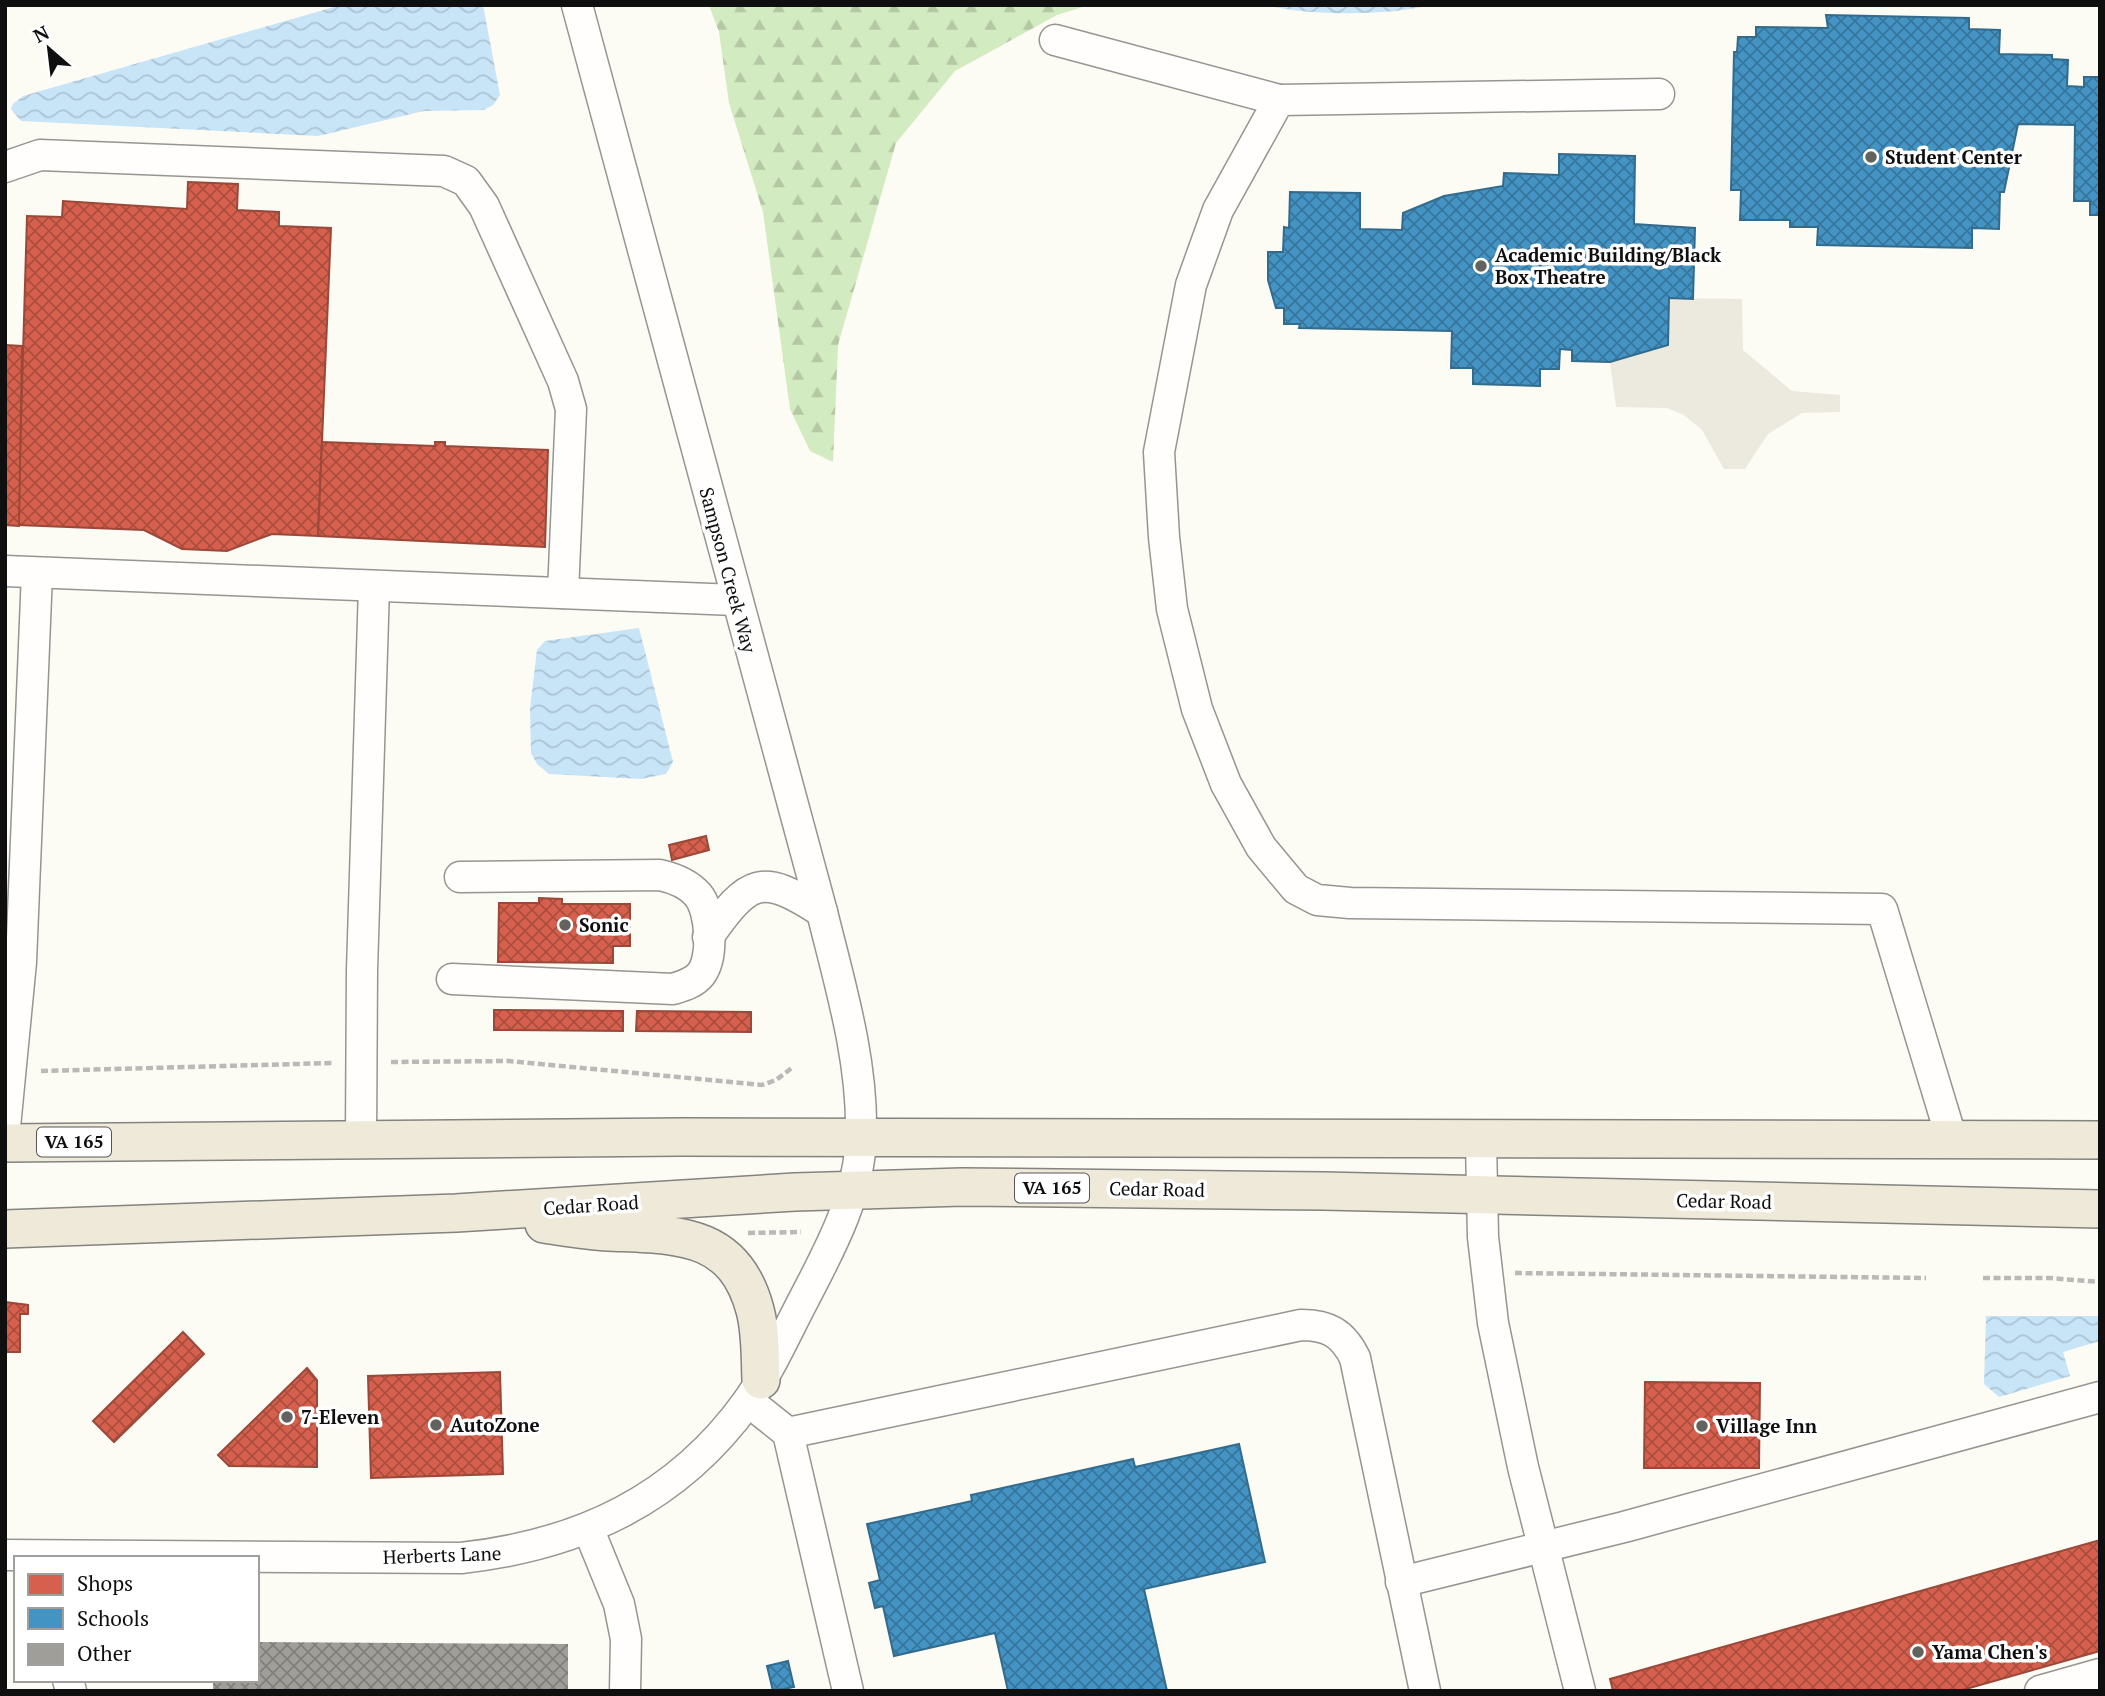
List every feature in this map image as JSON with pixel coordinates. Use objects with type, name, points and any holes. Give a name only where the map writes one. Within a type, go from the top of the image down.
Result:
[{"type":"main road","name":"VA 165","points":[[5,1143],[361,1138],[2100,1140]]},
{"type":"main road","name":"Cedar Road","points":[[5,1229],[456,1213],[962,1187],[2100,1209]]},
{"type":"main road","points":[[456,1213],[605,1232],[662,1233],[708,1244],[728,1259],[748,1290],[759,1329],[755,1391]]},
{"type":"street","name":"Sampson Creek Way","points":[[577,5],[822,912],[854,1047],[861,1138]]},
{"type":"street","points":[[1055,40],[1279,100],[1659,94]]},
{"type":"street","points":[[1279,100],[1218,210],[1191,285],[1159,452],[1172,609],[1197,709],[1226,784],[1261,847],[1296,888],[1317,900],[1350,904],[1882,909],[1952,1140]]},
{"type":"street","points":[[5,167],[40,155],[444,171],[466,181],[484,206],[562,381],[571,409],[563,593]]},
{"type":"street","points":[[5,571],[736,600]]},
{"type":"street","points":[[5,1127],[21,962],[37,573]]},
{"type":"street","points":[[361,1138],[364,1063],[362,970],[374,587]]},
{"type":"street","points":[[452,979],[673,989],[689,984],[701,975],[707,963],[705,908],[698,895],[675,878],[660,875],[460,877]]},
{"type":"street","points":[[708,937],[730,906],[753,888],[780,887],[822,912]]},
{"type":"street","name":"Herberts Lane","points":[[259,1557],[461,1558],[510,1552],[556,1541],[588,1528],[646,1499],[685,1472],[755,1391],[834,1242],[851,1191],[861,1138]]},
{"type":"street","points":[[1481,1141],[1486,1272],[1502,1368],[1580,1691]]},
{"type":"street","points":[[788,1433],[1301,1325],[1320,1325],[1335,1331],[1348,1343],[1355,1358],[1425,1691]]},
{"type":"street","points":[[755,1391],[788,1433],[848,1691]]},
{"type":"street","points":[[1401,1582],[2100,1397]]},
{"type":"street","points":[[588,1528],[619,1604],[626,1639],[625,1691]]},
{"type":"street","name":"Herberts Lane","points":[[5,1555],[40,1556]]},
{"type":"street","points":[[2040,1691],[2100,1674]]},
{"type":"path","points":[[9,1072],[509,1061],[762,1085],[776,1080],[793,1067]]},
{"type":"path","points":[[737,1234],[801,1232]]},
{"type":"path","points":[[1486,1272],[1926,1278]]},
{"type":"path","points":[[1983,1278],[2100,1282]]},
{"type":"green space","points":[[709,5],[1089,5],[1057,15],[955,71],[896,143],[838,345],[833,462],[810,451],[790,409],[763,212],[729,103],[719,32]]},
{"type":"shaded area","points":[[1669,298],[1742,299],[1743,350],[1792,391],[1840,395],[1840,412],[1802,413],[1768,434],[1745,469],[1724,469],[1702,430],[1684,415],[1667,408],[1616,407],[1610,362],[1668,345]]},
{"type":"water","points":[[341,5],[483,5],[500,95],[493,105],[484,110],[424,111],[318,136],[21,121],[11,109],[23,96]]},
{"type":"water","points":[[1266,5],[1430,5],[1371,13],[1325,13]]},
{"type":"water","points":[[1790,5],[2024,7],[1790,6]]},
{"type":"water","points":[[639,628],[673,762],[666,774],[641,779],[549,774],[537,764],[531,753],[530,708],[537,650],[545,641]]},
{"type":"water","points":[[1986,1316],[2100,1316],[2100,1341],[2063,1352],[2070,1376],[1999,1397],[1984,1384]]},
{"type":"building: Shops","points":[[188,182],[238,184],[237,210],[279,212],[279,226],[331,228],[318,536],[272,534],[227,551],[182,549],[144,530],[18,525],[27,216],[62,217],[63,201],[187,209]]},
{"type":"building: Shops","points":[[5,345],[22,346],[19,526],[5,525]]},
{"type":"building: Shops","points":[[322,442],[435,446],[435,442],[445,442],[445,446],[548,450],[545,547],[318,536]]},
{"type":"building: Shops","points":[[706,836],[709,850],[672,860],[669,845]]},
{"type":"building: Shops","name":"Sonic","points":[[539,898],[562,899],[562,904],[630,904],[630,946],[613,946],[613,963],[498,962],[499,903],[539,903]]},
{"type":"building: Shops","points":[[494,1010],[623,1011],[623,1031],[494,1030]]},
{"type":"building: Shops","points":[[637,1011],[751,1012],[751,1032],[636,1031]]},
{"type":"building: Shops","points":[[5,1302],[28,1305],[28,1314],[20,1314],[20,1352],[5,1352]]},
{"type":"building: Shops","points":[[183,1332],[204,1354],[114,1442],[93,1421]]},
{"type":"building: Shops","name":"7-Eleven","points":[[307,1368],[317,1380],[317,1467],[229,1466],[218,1455]]},
{"type":"building: Shops","name":"AutoZone","points":[[500,1372],[503,1474],[371,1478],[368,1376]]},
{"type":"building: Shops","points":[[1645,1382],[1760,1383],[1759,1468],[1644,1468]]},
{"type":"building: Shops","points":[[2100,1540],[2100,1651],[1959,1691],[1613,1691],[1610,1679]]},
{"type":"building: Schools","name":"Student Center","points":[[1826,15],[1969,18],[1969,29],[2000,30],[1999,54],[2052,55],[2052,59],[2068,60],[2067,86],[2084,87],[2084,77],[2100,77],[2100,215],[2090,215],[2090,201],[2074,201],[2075,125],[2018,124],[2004,192],[2000,192],[1999,229],[1972,228],[1972,248],[1817,245],[1818,227],[1790,227],[1790,220],[1740,220],[1741,190],[1731,190],[1734,52],[1737,52],[1738,37],[1756,37],[1756,27],[1828,28]]},
{"type":"building: Schools","name":"Academic Building/Black Box Theatre","points":[[1559,154],[1635,156],[1634,224],[1695,228],[1693,299],[1669,298],[1668,345],[1610,362],[1572,361],[1572,350],[1560,349],[1559,369],[1540,369],[1540,386],[1473,384],[1473,368],[1451,368],[1452,331],[1299,328],[1300,324],[1284,324],[1284,308],[1276,308],[1268,280],[1268,252],[1283,252],[1284,227],[1289,228],[1290,192],[1360,193],[1360,229],[1402,230],[1403,213],[1444,196],[1503,186],[1504,173],[1559,175]]},
{"type":"building: Schools","points":[[1239,1444],[1265,1562],[1144,1589],[1167,1691],[1008,1691],[995,1633],[894,1656],[883,1606],[875,1608],[869,1583],[880,1580],[867,1524],[972,1501],[971,1495],[1133,1459],[1135,1467]]},
{"type":"building: Schools","points":[[788,1661],[794,1687],[773,1691],[767,1666]]},
{"type":"building: Other","points":[[259,1642],[568,1644],[568,1691],[213,1691],[213,1682],[259,1682]]},
{"type":"place","name":"Student Center","points":[[1871,157]]},
{"type":"place","name":"Academic Building/Black Box Theatre","points":[[1481,266]]},
{"type":"place","name":"Sonic","points":[[565,925]]},
{"type":"place","name":"7-Eleven","points":[[287,1417]]},
{"type":"place","name":"AutoZone","points":[[436,1425]]},
{"type":"place","name":"Village Inn","points":[[1702,1426]]},
{"type":"place","name":"Yama Chen's","points":[[1918,1652]]}]
